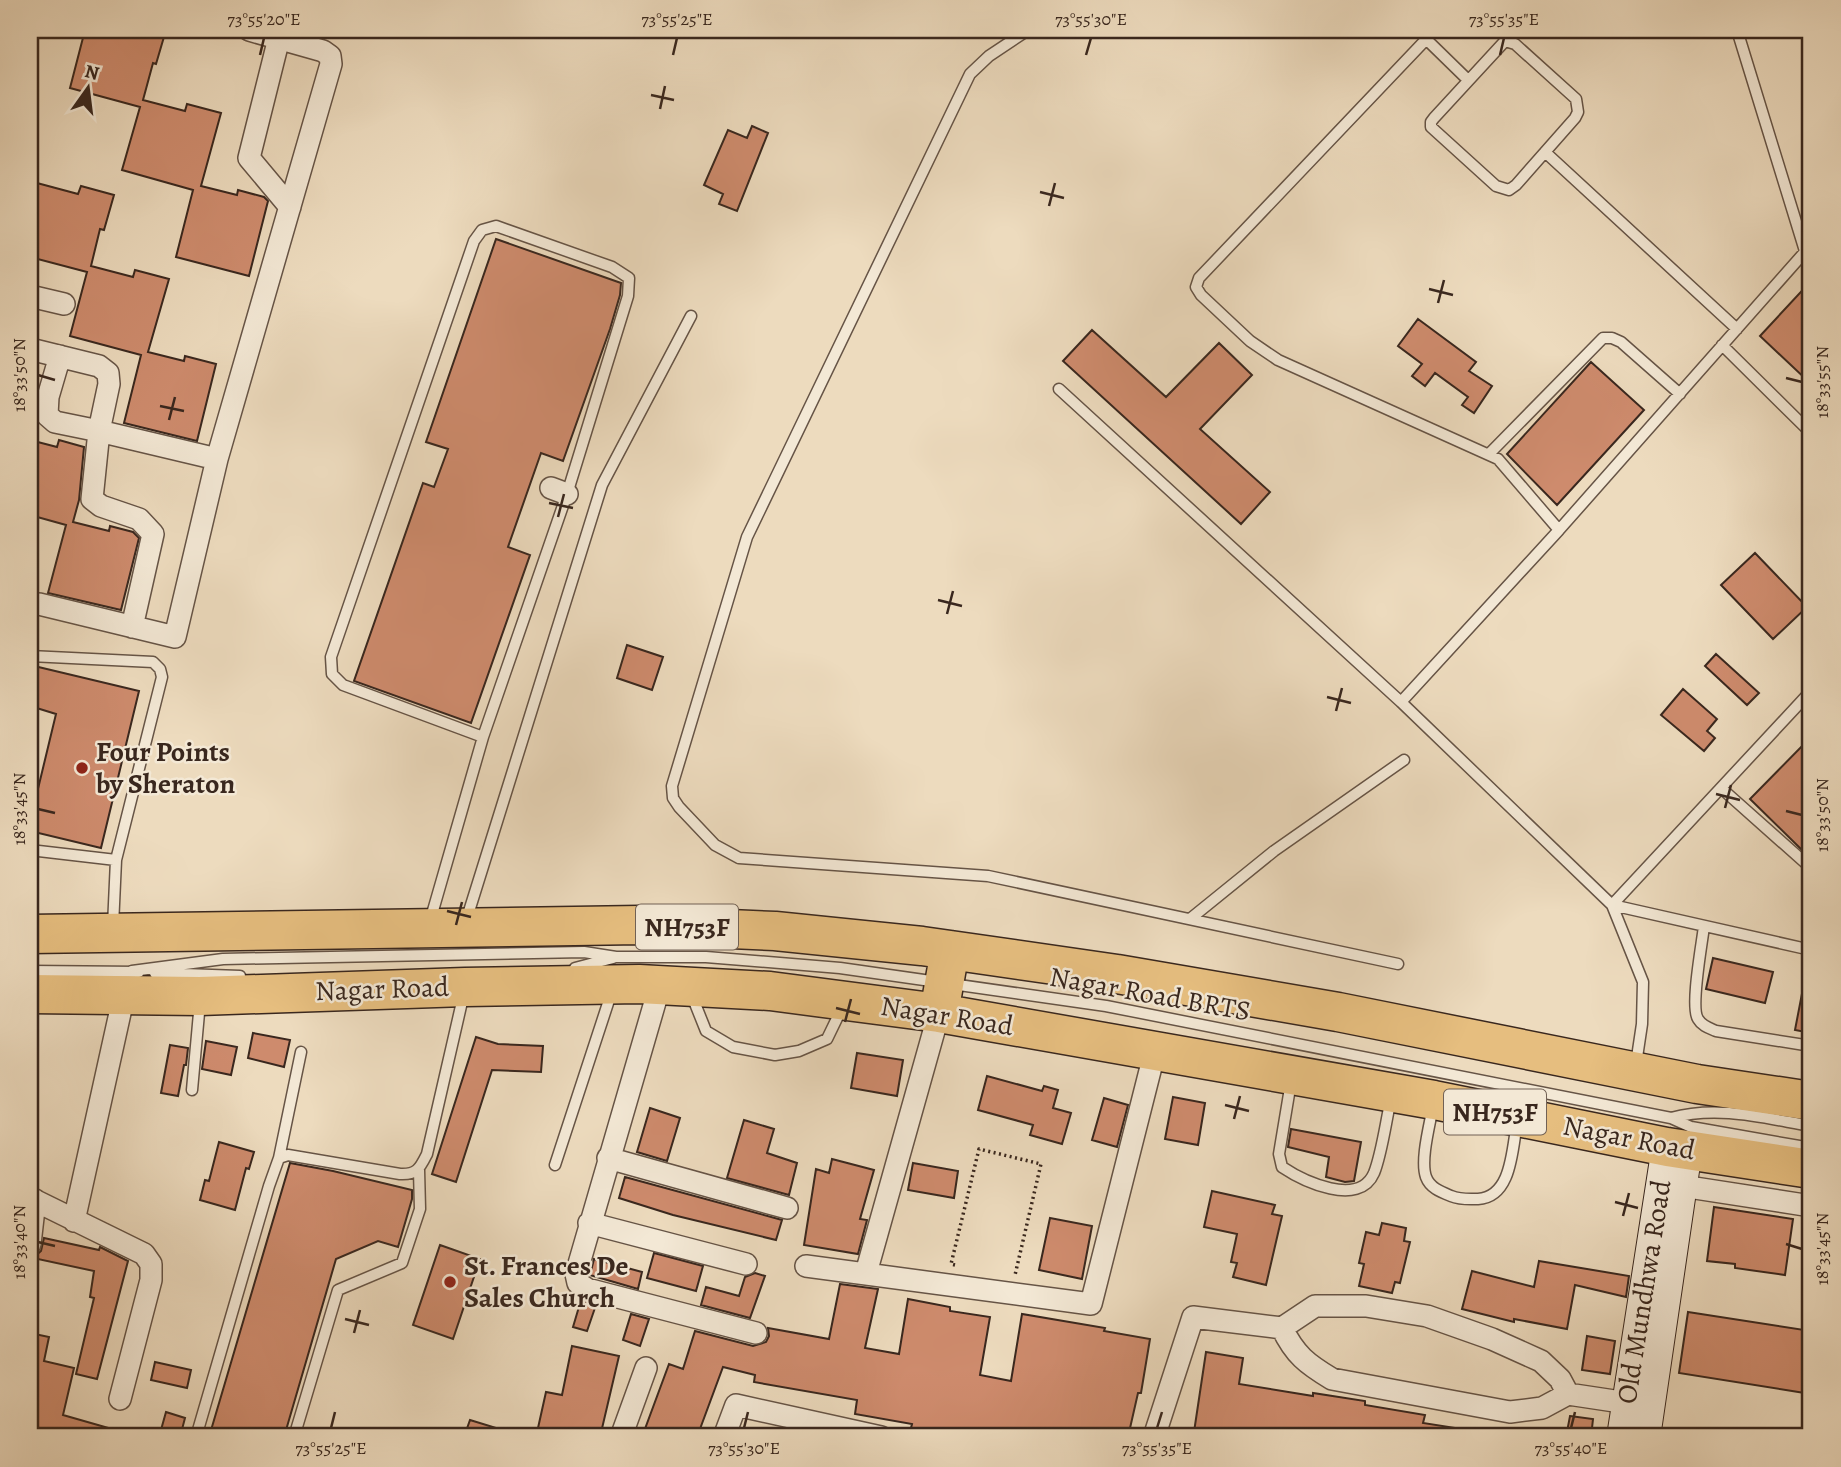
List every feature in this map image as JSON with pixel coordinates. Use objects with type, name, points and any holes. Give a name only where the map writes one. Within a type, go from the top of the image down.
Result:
[{"type":"highway","name":"Nagar Road","points":[[30,934],[640,925],[775,931],[945,982],[1155,1051],[1518,1117],[1673,1157],[1811,1170]]},
{"type":"highway","name":"Nagar Road","points":[[30,994],[128,983],[200,996],[465,986],[615,971],[674,986],[771,990],[846,1000],[945,982],[1116,974],[1338,1012],[1697,1084],[1811,1101]]},
{"type":"street","points":[[39,604],[175,638],[217,459],[331,64],[330,56],[323,51],[249,30]]},
{"type":"street","points":[[279,38],[249,158],[290,207]]},
{"type":"street","points":[[30,296],[64,304]]},
{"type":"street","points":[[30,349],[99,366],[107,373],[109,384],[99,431],[92,499],[101,506],[139,519],[153,534],[132,627]]},
{"type":"street","points":[[60,356],[48,397],[47,415],[55,422],[217,459]]},
{"type":"street","points":[[866,1273],[945,982]]},
{"type":"street","points":[[74,1221],[128,983]]},
{"type":"street","points":[[674,986],[608,1158],[576,1274],[578,1283],[587,1289],[756,1333]]},
{"type":"street","points":[[806,1266],[1091,1304],[1155,1051]]},
{"type":"street","points":[[1673,1157],[1811,1206]]},
{"type":"street","name":"Old Mundhwa Road","points":[[1622,1437],[1638,1405],[1673,1157]]},
{"type":"street","points":[[608,1158],[787,1208]]},
{"type":"street","points":[[30,1244],[32,1199],[144,1254],[151,1264],[151,1280],[120,1399]]},
{"type":"street","points":[[589,1223],[746,1264]]},
{"type":"street","points":[[1154,1437],[1193,1317],[1282,1328],[1315,1306],[1366,1306],[1427,1316],[1492,1339],[1541,1361],[1560,1379],[1568,1394]]},
{"type":"street","points":[[1282,1328],[1292,1348],[1308,1364],[1332,1379],[1510,1412],[1542,1408],[1568,1394],[1638,1405]]},
{"type":"street","points":[[621,1437],[646,1368]]},
{"type":"street","points":[[724,1437],[736,1405],[881,1437]]},
{"type":"street","name":"Old Mundhwa Road","points":[[1638,1405],[1645,1437]]},
{"type":"lane","points":[[1028,30],[989,56],[971,74],[747,537],[672,786],[673,798],[715,845],[739,858],[988,876],[1398,964]]},
{"type":"lane","points":[[1435,30],[1199,278],[1196,287],[1201,295],[1250,341],[1278,360],[1489,454],[1508,469],[1559,530]]},
{"type":"lane","points":[[1401,702],[1559,530],[1808,248],[1737,30]]},
{"type":"lane","points":[[1426,39],[1468,80]]},
{"type":"lane","points":[[1505,41],[1510,42],[1576,99],[1578,112],[1575,118],[1509,190],[1496,187],[1434,131],[1431,121],[1468,80],[1505,41]]},
{"type":"lane","points":[[1545,152],[1737,329]]},
{"type":"lane","points":[[446,927],[483,737],[559,491],[628,296],[629,278],[612,267],[496,226],[482,230],[474,242],[331,657],[332,674],[360,693],[483,737]]},
{"type":"lane","points":[[446,927],[602,485],[691,316]]},
{"type":"lane","points":[[1489,454],[1603,338],[1621,342],[1680,394]]},
{"type":"lane","points":[[1722,345],[1811,433]]},
{"type":"lane","points":[[1059,389],[1401,702],[1612,905],[1643,982],[1642,1024],[1635,1071]]},
{"type":"lane","points":[[30,656],[153,663],[160,669],[162,677],[116,860],[113,933]]},
{"type":"lane","points":[[1612,905],[1811,691]]},
{"type":"lane","points":[[30,714],[30,725]]},
{"type":"lane","points":[[1189,919],[1274,851],[1404,760]]},
{"type":"lane","points":[[1721,788],[1811,869]]},
{"type":"lane","points":[[30,849],[116,860]]},
{"type":"lane","points":[[1612,905],[1811,950]]},
{"type":"lane","points":[[1704,926],[1695,1003],[1696,1016],[1703,1025],[1716,1031],[1811,1046]]},
{"type":"lane","points":[[128,983],[223,959],[584,952],[615,971]]},
{"type":"lane","name":"Nagar Road BRTS","points":[[615,971],[733,959],[840,968],[1105,1006],[1673,1157]]},
{"type":"lane","points":[[559,970],[586,966],[615,971]]},
{"type":"lane","points":[[30,971],[128,983],[254,976]]},
{"type":"lane","points":[[555,1165],[615,971]]},
{"type":"lane","points":[[294,1437],[338,1290],[402,1263],[420,1209],[419,1170],[427,1154],[465,986]]},
{"type":"lane","points":[[674,986],[706,1031],[733,1047],[775,1055],[799,1051],[827,1039],[846,1000]]},
{"type":"lane","points":[[192,1090],[200,996]]},
{"type":"lane","points":[[196,1437],[268,1186],[279,1158],[301,1052]]},
{"type":"lane","points":[[1292,1074],[1279,1154],[1282,1167],[1320,1188],[1349,1190],[1366,1185],[1374,1174],[1392,1093]]},
{"type":"lane","points":[[1434,1100],[1424,1160],[1426,1178],[1436,1189],[1461,1199],[1487,1198],[1501,1188],[1507,1174],[1518,1117]]},
{"type":"lane","name":"Nagar Road BRTS","points":[[1673,1157],[1693,1112],[1724,1111],[1811,1126]]},
{"type":"lane","name":"Nagar Road BRTS","points":[[1673,1157],[1691,1127],[1811,1148]]},
{"type":"lane","points":[[279,1158],[288,1155],[400,1174],[419,1170]]},
{"type":"path","points":[[962,1266],[951,1264],[979,1149],[1041,1164],[1014,1278],[984,1270],[981,1288]]},
{"type":"building","points":[[85,30],[166,30],[143,100],[185,111],[187,104],[221,113],[201,186],[237,195],[238,190],[264,197],[268,201],[249,276],[176,257],[193,190],[122,170],[140,107],[70,88]]},
{"type":"building","points":[[752,126],[768,133],[737,211],[719,204],[723,194],[704,185],[728,130],[747,138]]},
{"type":"building","points":[[37,183],[78,194],[81,186],[114,195],[104,230],[100,229],[91,266],[133,277],[135,270],[169,279],[148,352],[184,361],[185,356],[216,364],[197,441],[124,423],[141,355],[70,336],[87,272],[30,257],[30,208]]},
{"type":"building","points":[[496,239],[621,283],[610,329],[563,461],[541,453],[508,547],[530,555],[471,723],[354,681],[423,483],[434,487],[448,449],[426,442]]},
{"type":"building","points":[[1811,281],[1811,384],[1760,336]]},
{"type":"building","points":[[1418,319],[1476,362],[1469,371],[1492,386],[1474,413],[1462,405],[1468,397],[1435,373],[1425,386],[1412,376],[1422,364],[1398,346]]},
{"type":"building","points":[[1092,330],[1166,397],[1219,343],[1252,375],[1200,429],[1270,492],[1241,524],[1063,361]]},
{"type":"building","points":[[1591,362],[1644,410],[1557,505],[1507,454]]},
{"type":"building","points":[[30,440],[57,447],[59,440],[84,447],[79,500],[73,522],[109,531],[110,526],[133,532],[139,538],[121,610],[48,593],[66,525],[30,515]]},
{"type":"building","points":[[1755,553],[1807,607],[1773,639],[1721,585]]},
{"type":"building","points":[[627,645],[663,657],[652,690],[617,678]]},
{"type":"building","points":[[1716,654],[1759,693],[1747,705],[1705,666]]},
{"type":"building","name":"Four Points by Sheraton","points":[[30,665],[139,691],[101,848],[30,831],[56,714],[30,706]]},
{"type":"building","points":[[1683,689],[1717,719],[1707,731],[1715,738],[1704,751],[1661,715]]},
{"type":"building","points":[[1811,737],[1811,843],[1803,851],[1750,799]]},
{"type":"building","points":[[1713,958],[1773,972],[1765,1003],[1706,989]]},
{"type":"building","points":[[1804,983],[1811,984],[1811,1033],[1795,1030]]},
{"type":"building","points":[[253,1033],[290,1040],[284,1067],[248,1058]]},
{"type":"building","points":[[476,1037],[498,1044],[543,1046],[541,1072],[492,1070],[456,1182],[432,1174]]},
{"type":"building","points":[[206,1041],[237,1047],[231,1075],[202,1069]]},
{"type":"building","points":[[170,1045],[188,1048],[178,1096],[161,1093]]},
{"type":"building","points":[[857,1053],[903,1060],[897,1096],[851,1088]]},
{"type":"building","points":[[987,1076],[1042,1091],[1044,1086],[1058,1090],[1053,1108],[1071,1113],[1062,1144],[1030,1135],[1033,1125],[978,1110]]},
{"type":"building","points":[[1173,1097],[1205,1103],[1198,1145],[1165,1139]]},
{"type":"building","points":[[1104,1098],[1128,1105],[1117,1147],[1092,1140]]},
{"type":"building","points":[[650,1108],[680,1118],[667,1161],[637,1152]]},
{"type":"building","points":[[744,1120],[774,1129],[767,1153],[797,1163],[789,1195],[727,1178]]},
{"type":"building","points":[[1291,1129],[1361,1142],[1354,1181],[1345,1182],[1326,1177],[1329,1157],[1288,1147]]},
{"type":"building","points":[[219,1142],[254,1152],[249,1169],[246,1168],[235,1210],[200,1200],[205,1180],[209,1181]]},
{"type":"building","points":[[832,1159],[874,1170],[860,1219],[867,1220],[858,1254],[804,1245],[816,1169],[829,1173]]},
{"type":"building","points":[[290,1163],[412,1190],[412,1199],[398,1247],[378,1241],[336,1259],[284,1437],[209,1437]]},
{"type":"building","points":[[913,1163],[958,1171],[954,1198],[908,1190]]},
{"type":"building","points":[[625,1177],[782,1220],[776,1240],[673,1215],[619,1198]]},
{"type":"building","points":[[1212,1191],[1275,1205],[1272,1214],[1282,1216],[1266,1285],[1233,1277],[1237,1263],[1231,1262],[1237,1234],[1204,1227]]},
{"type":"building","points":[[1714,1207],[1793,1219],[1785,1275],[1707,1261]]},
{"type":"building","points":[[1050,1218],[1092,1226],[1082,1279],[1039,1270]]},
{"type":"building","points":[[1382,1223],[1406,1228],[1404,1241],[1410,1242],[1400,1283],[1395,1282],[1392,1293],[1359,1286],[1364,1264],[1359,1263],[1366,1232],[1379,1235]]},
{"type":"building","points":[[44,1238],[99,1250],[100,1247],[128,1261],[97,1379],[76,1374],[94,1298],[90,1297],[94,1271],[33,1258],[41,1251]]},
{"type":"building","points":[[440,1245],[480,1259],[453,1339],[413,1325]]},
{"type":"building","points":[[654,1253],[703,1266],[696,1291],[647,1278]]},
{"type":"building","points":[[594,1259],[642,1272],[638,1289],[590,1275]]},
{"type":"building","points":[[1539,1261],[1629,1276],[1626,1297],[1575,1285],[1567,1329],[1514,1319],[1514,1322],[1462,1309],[1472,1271],[1534,1287]]},
{"type":"building","points":[[755,1273],[765,1276],[750,1318],[701,1305],[706,1287],[739,1296],[745,1277]]},
{"type":"building","points":[[840,1284],[878,1289],[865,1348],[899,1354],[908,1299],[950,1307],[950,1311],[990,1317],[980,1375],[1011,1381],[1022,1314],[1105,1328],[1104,1331],[1150,1339],[1141,1393],[1138,1393],[1128,1437],[963,1437],[855,1414],[857,1400],[754,1382],[755,1375],[723,1367],[697,1437],[642,1437],[669,1364],[683,1369],[695,1331],[753,1346],[766,1342],[769,1336],[768,1328],[829,1339]]},
{"type":"building","points":[[581,1300],[596,1305],[587,1331],[573,1327]]},
{"type":"building","points":[[1688,1312],[1811,1331],[1811,1394],[1679,1373]]},
{"type":"building","points":[[631,1314],[649,1319],[640,1346],[623,1340]]},
{"type":"building","points":[[30,1333],[49,1337],[44,1361],[74,1368],[63,1415],[126,1433],[126,1437],[67,1437],[30,1425]]},
{"type":"building","points":[[1587,1336],[1615,1341],[1610,1374],[1582,1370]]},
{"type":"building","points":[[572,1346],[619,1356],[600,1437],[536,1437],[546,1392],[562,1395]]},
{"type":"building","points":[[1206,1352],[1243,1358],[1239,1384],[1365,1401],[1365,1405],[1425,1415],[1423,1423],[1462,1429],[1461,1437],[1223,1437],[1194,1432]]},
{"type":"building","points":[[155,1362],[191,1370],[187,1388],[151,1380]]},
{"type":"building","points":[[166,1412],[185,1418],[180,1437],[159,1437]]},
{"type":"building","points":[[1570,1416],[1593,1419],[1591,1437],[1566,1437]]},
{"type":"building","points":[[470,1420],[516,1434],[515,1437],[464,1437]]},
{"type":"place","name":"Four Points by Sheraton","points":[[82,768]]},
{"type":"place","name":"St. Frances De Sales Church","points":[[450,1282]]}]
